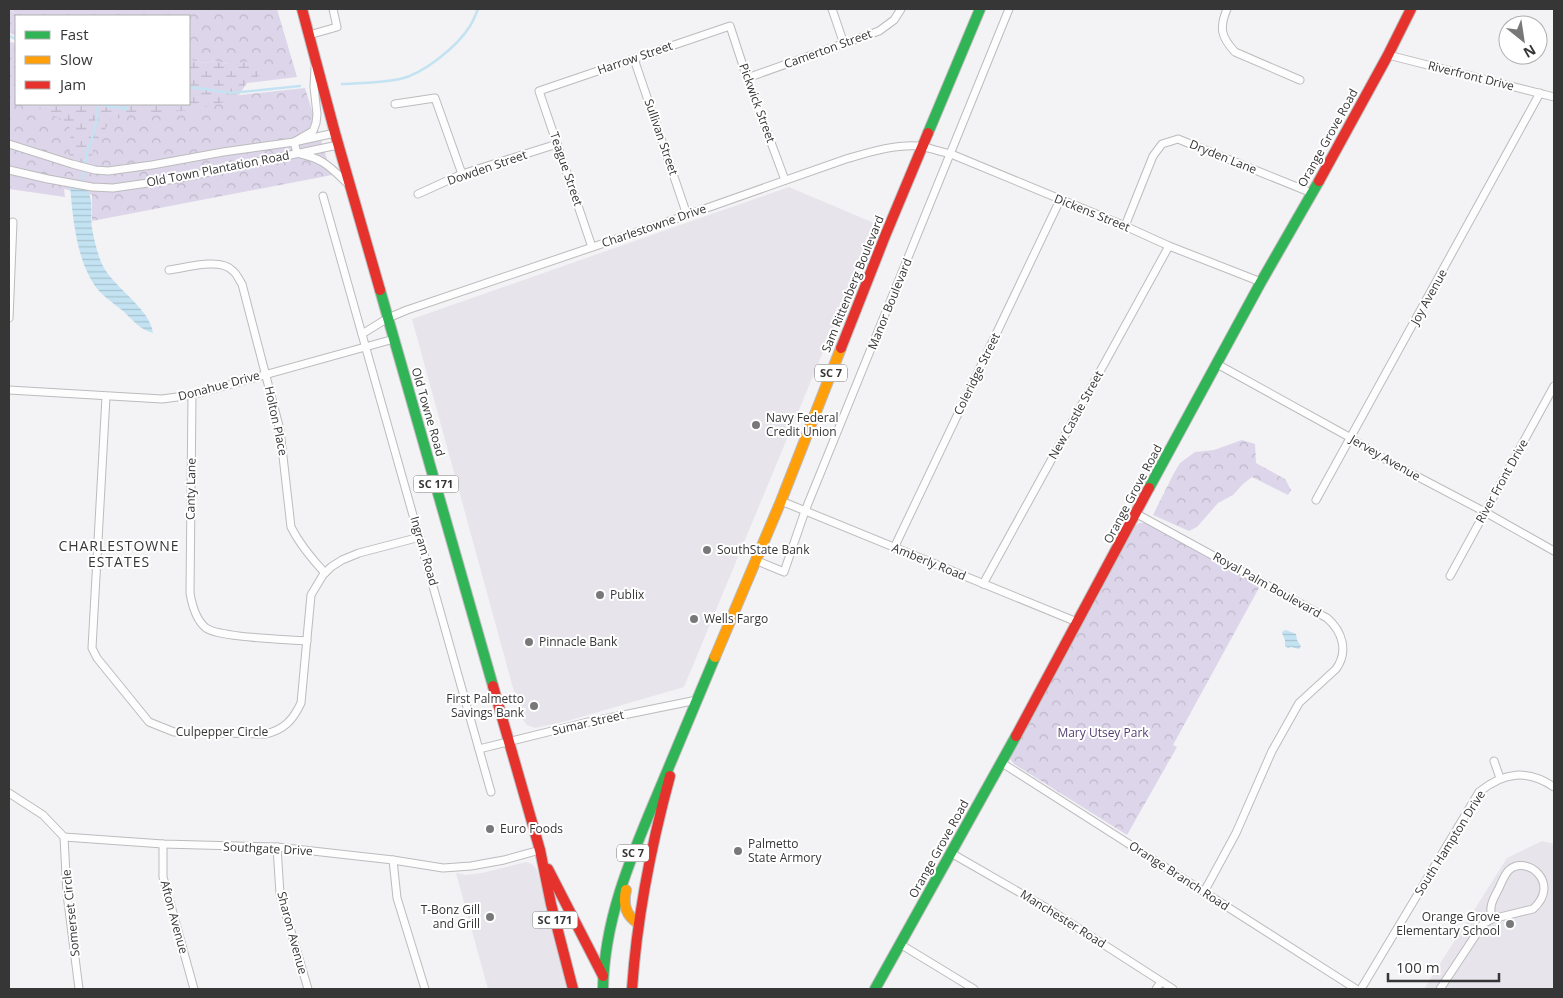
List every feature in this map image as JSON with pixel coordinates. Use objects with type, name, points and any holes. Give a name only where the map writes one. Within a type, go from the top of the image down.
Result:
[{"type":"main road","name":"Old Towne Road","points":[[302,9],[338,145],[540,850],[551,904],[573,989]]},
{"type":"main road","name":"Sam Rittenberg Boulevard","points":[[602,989],[602,975],[609,935],[630,860],[780,501],[922,146],[980,9]]},
{"type":"main road","name":"Orange Grove Road","points":[[875,989],[1002,763],[1261,282],[1388,55],[1411,9]]},
{"type":"main road","name":"Sam Rittenberg Boulevard","points":[[632,989],[638,923],[654,839],[681,736]]},
{"type":"main road","name":"Old Towne Road","points":[[540,850],[551,877],[602,975],[606,989]]},
{"type":"main road","points":[[630,860],[624,903],[628,916],[638,923]]},
{"type":"street","points":[[309,35],[337,27],[333,9]]},
{"type":"street","points":[[832,9],[844,44]]},
{"type":"street","name":"Camerton Street","points":[[747,78],[878,31],[894,20],[901,9]]},
{"type":"street","name":"Manor Boulevard","points":[[755,560],[784,572],[805,511],[1009,9]]},
{"type":"street","points":[[1227,9],[1221,26],[1229,46],[1235,52],[1300,80]]},
{"type":"street","name":"Harrow Street","points":[[539,91],[730,26]]},
{"type":"street","name":"Pickwick Street","points":[[730,26],[785,180]]},
{"type":"street","name":"Riverfront Drive","points":[[1388,55],[1554,97]]},
{"type":"street","points":[[316,58],[314,87],[316,123],[313,131],[294,142],[297,154],[320,160],[351,186]]},
{"type":"street","name":"Sullivan Street","points":[[634,59],[688,215]]},
{"type":"street","name":"Teague Street","points":[[539,91],[592,248]]},
{"type":"street","name":"Joy Avenue","points":[[1316,500],[1540,93]]},
{"type":"street","points":[[395,104],[435,98],[462,174]]},
{"type":"street","name":"Old Town Plantation Road","points":[[9,144],[72,164],[108,171],[294,142],[335,133]]},
{"type":"street","name":"Dryden Lane","points":[[1125,226],[1153,156],[1162,144],[1178,139],[1312,193]]},
{"type":"street","name":"Dowden Street","points":[[418,194],[462,174],[557,144]]},
{"type":"street","name":"Old Town Plantation Road","points":[[9,170],[83,186],[113,188],[176,179],[338,145]]},
{"type":"street","name":"Charlestowne Drive","points":[[362,334],[388,318],[407,310],[688,215],[785,180],[869,152],[903,146],[922,146]]},
{"type":"street","name":"Dickens Street","points":[[922,146],[951,154],[1169,246],[1261,282]]},
{"type":"street","name":"Ingram Road","points":[[323,196],[491,792]]},
{"type":"street","name":"Coleridge Street","points":[[894,548],[1060,200]]},
{"type":"street","points":[[9,318],[13,222]]},
{"type":"street","name":"New Castle Street","points":[[983,584],[1169,246]]},
{"type":"street","name":"Holton Place","points":[[169,270],[222,264],[233,270],[242,284],[280,430],[291,527],[306,553],[325,573]]},
{"type":"street","name":"Donahue Drive","points":[[9,390],[162,399],[192,395],[394,339]]},
{"type":"street","name":"Jervey Avenue","points":[[1217,364],[1351,438],[1388,461],[1554,551]]},
{"type":"street","name":"River Front Drive","points":[[1450,576],[1554,386]]},
{"type":"street","name":"Canty Lane","points":[[192,395],[190,593],[197,615],[201,623],[207,628],[223,634],[307,641]]},
{"type":"street","name":"Culpepper Circle","points":[[106,396],[92,648],[97,658],[148,722],[174,732],[265,734],[275,732],[285,726],[294,716],[301,703],[310,595],[325,573],[342,560],[360,553],[420,537]]},
{"type":"street","name":"Amberly Road","points":[[780,501],[1077,622]]},
{"type":"street","name":"Royal Palm Boulevard","points":[[1137,514],[1327,618],[1340,633],[1343,644],[1344,655],[1341,662],[1336,669],[1299,703],[1272,751],[1236,833],[1204,892]]},
{"type":"street","name":"Sumar Street","points":[[479,749],[697,700]]},
{"type":"street","points":[[1494,761],[1500,778]]},
{"type":"street","name":"Orange Branch Road","points":[[1002,763],[1356,989]]},
{"type":"street","name":"South Hampton Drive","points":[[1361,989],[1479,792],[1500,778],[1514,774],[1547,782],[1554,787]]},
{"type":"street","points":[[9,793],[43,815],[64,836]]},
{"type":"street","name":"Southgate Drive","points":[[64,836],[163,844],[277,847],[393,860],[443,868],[471,866],[504,860],[540,850]]},
{"type":"street","name":"Somerset Circle","points":[[64,836],[67,894],[79,989]]},
{"type":"street","name":"Afton Avenue","points":[[163,844],[163,877],[194,989]]},
{"type":"street","name":"Sharon Avenue","points":[[277,847],[280,894],[308,989]]},
{"type":"street","name":"Manchester Road","points":[[951,853],[1050,910],[1173,989]]},
{"type":"street","points":[[393,860],[398,898],[425,989]]},
{"type":"street","points":[[1440,989],[1483,924],[1492,919],[1533,909],[1543,897],[1544,880],[1535,871],[1520,866],[1508,871],[1490,905],[1492,919]]},
{"type":"street","points":[[900,944],[974,989]]},
{"type":"street","points":[[1156,989],[1161,982]]},
{"type":"shaded area","points":[[789,187],[876,224],[684,687],[567,721],[535,728],[527,725],[523,720],[516,699],[412,319]]},
{"type":"shaded area","name":"Orange Grove Elementary School","points":[[1542,841],[1554,844],[1554,989],[1424,989],[1507,858]]},
{"type":"shaded area","points":[[526,862],[532,864],[537,870],[568,989],[488,989],[456,873],[466,875],[482,873]]},
{"type":"green space","points":[[9,9],[17,15],[15,15],[15,36],[9,33]]},
{"type":"green space","points":[[10,9],[277,9],[297,77],[247,83],[228,64],[216,61],[205,63],[190,60],[190,15],[17,15]]},
{"type":"green space","points":[[9,42],[15,43],[15,93],[9,92]]},
{"type":"green space","points":[[9,44],[15,45],[15,105],[190,105],[232,96],[305,88],[332,175],[92,221],[92,195],[64,189],[65,197],[9,189]]},
{"type":"green space","points":[[190,60],[205,63],[216,61],[228,64],[252,61],[261,66],[262,74],[247,83],[236,99],[199,110],[163,112],[155,116],[142,112],[117,119],[111,118],[88,162],[74,161],[68,153],[71,136],[68,125],[60,118],[44,113],[43,109],[35,105],[190,105]]},
{"type":"green space","points":[[1242,440],[1255,444],[1256,463],[1285,479],[1291,490],[1288,495],[1252,477],[1233,495],[1218,503],[1197,527],[1189,531],[1153,515],[1180,463],[1195,452],[1214,450]]},
{"type":"green space","name":"Mary Utsey Park","points":[[1139,523],[1145,523],[1260,586],[1173,745],[1177,747],[1127,835],[1014,764],[1010,759],[1011,752],[1135,526]]},
{"type":"water","points":[[70,186],[87,190],[91,203],[93,233],[102,264],[110,276],[146,316],[151,324],[153,333],[137,324],[104,296],[94,284],[87,271],[78,243]]},
{"type":"water","points":[[1286,630],[1296,634],[1301,646],[1299,649],[1285,646],[1282,633]]},
{"type":"waterway","points":[[342,84],[400,79],[419,72],[439,59],[457,42],[470,26],[478,9]]},
{"type":"waterway","points":[[9,36],[15,39]]},
{"type":"waterway","points":[[190,87],[232,93],[300,86]]},
{"type":"waterway","points":[[82,184],[87,153],[96,122],[96,105]]},
{"type":"waterway","points":[[104,105],[127,109],[127,105]]},
{"type":"traffic: fast","points":[[928,133],[980,9]]},
{"type":"traffic: fast","points":[[1149,488],[1261,282],[1319,181]]},
{"type":"traffic: fast","points":[[380,290],[493,686]]},
{"type":"traffic: fast","points":[[603,989],[608,938],[629,865],[715,657]]},
{"type":"traffic: fast","points":[[875,989],[1016,736]]},
{"type":"traffic: slow","points":[[715,657],[781,501],[841,348]]},
{"type":"traffic: slow","points":[[626,890],[626,909],[630,916],[638,923]]},
{"type":"traffic: jam","points":[[302,9],[380,290]]},
{"type":"traffic: jam","points":[[1319,181],[1411,9]]},
{"type":"traffic: jam","points":[[841,348],[928,133]]},
{"type":"traffic: jam","points":[[1016,736],[1149,488]]},
{"type":"traffic: jam","points":[[493,686],[540,850],[551,904],[573,989]]},
{"type":"traffic: jam","points":[[632,989],[637,935],[646,881],[670,776]]},
{"type":"traffic: jam","points":[[548,869],[603,976]]},
{"type":"place","name":"Navy Federal Credit Union","points":[[756,425]]},
{"type":"place","name":"SouthState Bank","points":[[707,550]]},
{"type":"place","name":"Publix","points":[[600,595]]},
{"type":"place","name":"Wells Fargo","points":[[694,619]]},
{"type":"place","name":"Pinnacle Bank","points":[[529,642]]},
{"type":"place","name":"First Palmetto Savings Bank","points":[[534,706]]},
{"type":"place","name":"Euro Foods","points":[[490,829]]},
{"type":"place","name":"Palmetto State Armory","points":[[738,851]]},
{"type":"place","name":"T-Bonz Gill and Grill","points":[[490,917]]},
{"type":"place","name":"Orange Grove Elementary School","points":[[1510,924]]},
{"type":"district","name":"CHARLESTOWNE ESTATES","points":[[119,554]]}]
